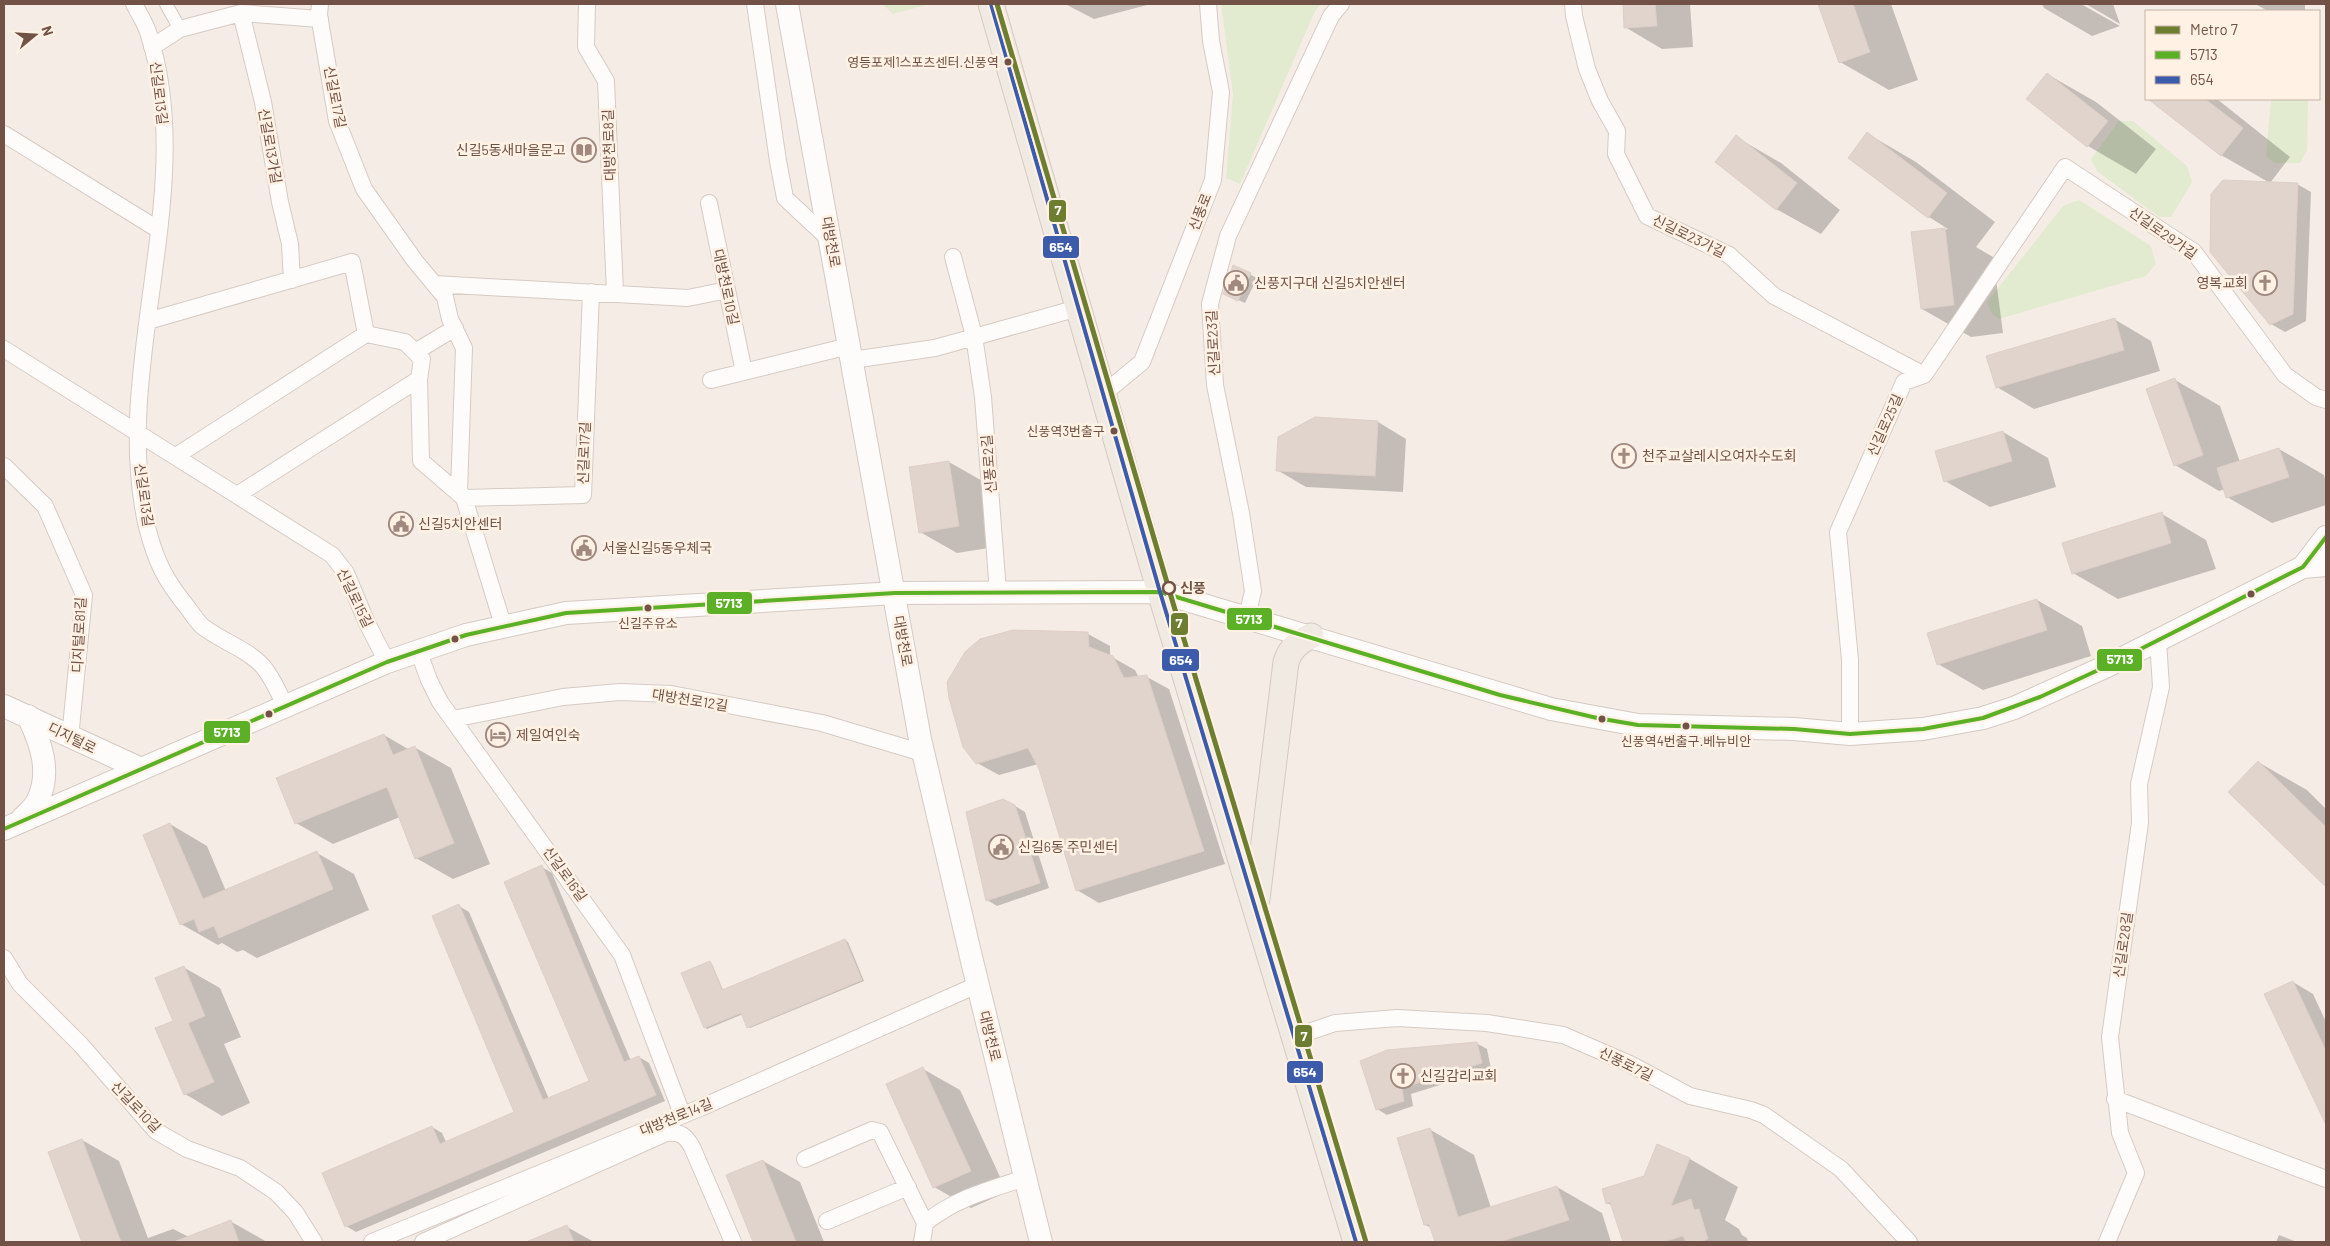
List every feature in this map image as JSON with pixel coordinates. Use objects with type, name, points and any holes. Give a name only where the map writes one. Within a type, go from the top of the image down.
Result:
[{"type":"main road","name":"대방천로","points":[[787,4],[923,753],[977,984],[1041,1242]]},
{"type":"main road","points":[[992,4],[1160,592],[1356,1242]]},
{"type":"main road","points":[[2303,567],[2326,537]]},
{"type":"main road","points":[[12,826],[386,662],[418,650],[503,626],[566,613],[895,593],[1160,592],[1248,616],[1551,709],[1638,725],[1794,729],[1850,734],[1923,729],[1983,718],[2048,694],[2303,567],[2326,565]]},
{"type":"main road","points":[[1255,909],[1286,662],[1294,646],[1311,636]]},
{"type":"main road","name":"디지털로","points":[[4,706],[141,769]]},
{"type":"main road","points":[[12,826],[37,802],[44,773],[41,743],[28,716]]},
{"type":"street","name":"신길로13길","points":[[134,4],[149,34],[160,79],[164,124],[159,230],[137,431],[140,477],[147,526],[157,562],[167,583],[202,625],[248,654],[264,668],[274,682],[285,706]]},
{"type":"street","points":[[166,4],[180,29]]},
{"type":"street","name":"대방천로8길","points":[[587,4],[586,48],[606,81],[615,293]]},
{"type":"street","points":[[755,4],[785,198],[830,240]]},
{"type":"street","name":"신풍로","points":[[1103,394],[1142,362],[1213,180],[1221,92],[1211,40],[1208,4]]},
{"type":"street","name":"신길로23길","points":[[1248,616],[1253,590],[1215,385],[1210,304],[1228,236],[1331,16],[1341,4]]},
{"type":"street","name":"신길로23가길","points":[[1573,4],[1586,69],[1600,101],[1617,131],[1616,154],[1647,216],[1729,255],[1774,296],[1924,375]]},
{"type":"street","name":"신길로13길","points":[[152,47],[180,29],[241,13],[320,11]]},
{"type":"street","name":"신길로17길","points":[[320,11],[337,121],[364,189],[444,297],[464,348],[459,491],[464,498],[503,626]]},
{"type":"street","name":"신길로13가길","points":[[241,13],[263,102],[280,202],[290,244],[292,280]]},
{"type":"street","points":[[4,134],[159,230]]},
{"type":"street","name":"신길로25길","points":[[1850,734],[1850,660],[1838,532],[1904,382],[1924,375],[2065,167]]},
{"type":"street","name":"신길로29가길","points":[[2065,167],[2194,252],[2285,374],[2316,397],[2326,400]]},
{"type":"street","name":"대방천로10길","points":[[709,203],[744,372]]},
{"type":"street","name":"신풍로2길","points":[[953,258],[974,336],[983,397],[998,592]]},
{"type":"street","points":[[148,321],[352,262],[366,334]]},
{"type":"street","points":[[434,284],[688,298],[727,290]]},
{"type":"street","name":"신길로17길","points":[[464,498],[582,495],[590,292]]},
{"type":"street","points":[[711,380],[744,372],[851,353],[935,348],[1078,308]]},
{"type":"street","points":[[415,352],[455,328]]},
{"type":"street","points":[[176,456],[366,334],[405,342],[422,359],[419,379],[421,460],[464,498]]},
{"type":"street","name":"신길로15길","points":[[4,349],[332,555],[346,573],[386,662]]},
{"type":"street","points":[[237,495],[419,379]]},
{"type":"street","name":"디지털로81길","points":[[4,466],[45,506],[84,595],[70,738]]},
{"type":"street","name":"신길로28길","points":[[2107,1242],[2136,1173],[2120,1133],[2114,1099],[2110,1037],[2140,823],[2139,784],[2161,687],[2158,640]]},
{"type":"street","name":"신길로16길","points":[[418,650],[429,680],[453,719],[622,955],[682,1114]]},
{"type":"street","name":"대방천로12길","points":[[453,719],[563,697],[620,692],[670,694],[822,723],[923,753]]},
{"type":"street","name":"신길로10길","points":[[4,958],[20,984],[81,1046],[156,1131],[187,1150],[240,1168],[276,1192],[295,1212],[314,1242]]},
{"type":"street","name":"대방천로14길","points":[[372,1242],[682,1114],[977,984]]},
{"type":"street","name":"신풍로7길","points":[[1294,1037],[1335,1023],[1397,1018],[1487,1023],[1563,1035],[1630,1064],[1690,1096],[1751,1110],[1764,1115],[1841,1169],[1908,1242]]},
{"type":"street","points":[[2114,1099],[2326,1179]]},
{"type":"street","points":[[805,1159],[872,1130],[880,1132],[925,1223],[922,1242]]},
{"type":"street","points":[[423,1242],[666,1134],[678,1132],[685,1136],[692,1147],[734,1242]]},
{"type":"street","points":[[925,1223],[944,1208],[966,1198],[1025,1178]]},
{"type":"street","points":[[827,1221],[908,1187]]},
{"type":"green space","points":[[882,4],[930,4],[893,14]]},
{"type":"green space","points":[[1221,4],[1321,4],[1315,11],[1240,184],[1226,178],[1233,94]]},
{"type":"green space","points":[[2271,100],[2308,100],[2307,150],[2300,163],[2274,163],[2266,156]]},
{"type":"green space","points":[[2119,121],[2133,121],[2187,166],[2192,182],[2171,217],[2159,217],[2097,171],[2091,159]]},
{"type":"green space","points":[[2079,200],[2151,246],[2156,264],[2146,276],[1999,319],[1992,314],[1987,302],[2063,206]]},
{"type":"building","points":[[1623,4],[1655,4],[1657,26],[1624,28]]},
{"type":"building","points":[[1818,4],[1853,4],[1870,52],[1839,63]]},
{"type":"building","points":[[2047,73],[2108,121],[2087,147],[2026,99]]},
{"type":"building","points":[[2149,100],[2206,100],[2243,128],[2221,156]]},
{"type":"building","points":[[1867,132],[1947,193],[1928,218],[1848,158]]},
{"type":"building","points":[[1736,135],[1797,183],[1776,210],[1715,162]]},
{"type":"building","name":"영복교회","points":[[2223,180],[2298,183],[2293,314],[2270,325],[2210,252],[2211,194]]},
{"type":"building","points":[[1945,228],[1954,305],[1921,309],[1911,232]]},
{"type":"building","name":"신풍지구대 신길5치안센터","points":[[1233,265],[1251,273],[1238,301],[1223,294]]},
{"type":"building","points":[[2115,318],[2124,350],[1996,388],[1986,356]]},
{"type":"building","points":[[2175,378],[2203,455],[2174,466],[2146,389]]},
{"type":"building","points":[[1315,417],[1378,421],[1375,476],[1276,471],[1278,437]]},
{"type":"building","points":[[2003,431],[2012,461],[1944,482],[1935,451]]},
{"type":"building","points":[[2279,448],[2289,477],[2226,498],[2217,468]]},
{"type":"building","points":[[949,461],[959,526],[919,533],[909,467]]},
{"type":"building","points":[[2162,512],[2171,543],[2072,574],[2062,543]]},
{"type":"building","points":[[2037,599],[2047,630],[1937,665],[1927,633]]},
{"type":"building","points":[[1013,630],[1088,632],[1089,647],[1113,656],[1124,678],[1147,675],[1204,851],[1076,891],[1039,769],[1028,748],[976,764],[963,747],[949,698],[947,682],[965,652],[980,639]]},
{"type":"building","points":[[384,734],[393,755],[415,746],[454,843],[415,859],[387,787],[295,824],[276,778]]},
{"type":"building","points":[[2258,761],[2326,827],[2326,887],[2228,792]]},
{"type":"building","name":"신길6동 주민센터","points":[[1003,799],[1015,805],[1040,883],[986,901],[966,812]]},
{"type":"building","points":[[170,823],[203,899],[317,851],[333,889],[219,938],[214,926],[199,932],[194,919],[180,925],[143,835]]},
{"type":"building","points":[[542,865],[624,1062],[639,1056],[656,1095],[345,1227],[322,1173],[432,1126],[440,1144],[514,1112],[432,916],[459,904],[543,1100],[589,1081],[504,882]]},
{"type":"building","points":[[845,939],[862,980],[747,1028],[741,1013],[704,1028],[681,973],[710,961],[722,990]]},
{"type":"building","points":[[184,966],[205,1016],[188,1023],[214,1082],[184,1095],[155,1028],[173,1021],[155,978]]},
{"type":"building","points":[[2293,981],[2326,1051],[2326,1125],[2264,994]]},
{"type":"building","name":"신길감리교회","points":[[1477,1042],[1482,1063],[1402,1088],[1404,1101],[1376,1110],[1360,1061],[1387,1050]]},
{"type":"building","points":[[923,1067],[971,1171],[933,1188],[886,1084]]},
{"type":"building","points":[[1430,1128],[1458,1217],[1557,1186],[1569,1220],[1499,1242],[1435,1242],[1429,1224],[1424,1225],[1397,1138]]},
{"type":"building","points":[[82,1139],[121,1242],[82,1242],[48,1152]]},
{"type":"building","points":[[1657,1144],[1690,1158],[1671,1206],[1691,1199],[1694,1210],[1699,1209],[1708,1239],[1699,1242],[1686,1242],[1683,1236],[1663,1242],[1623,1242],[1610,1202],[1606,1204],[1602,1189],[1644,1176]]},
{"type":"building","points":[[763,1160],[796,1242],[753,1242],[726,1175]]},
{"type":"building","points":[[231,1220],[239,1242],[176,1242],[176,1241]]},
{"type":"building","points":[[567,1225],[574,1242],[526,1242]]},
{"type":"metro line","name":"7","points":[[997,4],[1173,603],[1366,1242]]},
{"type":"transit line","name":"654","points":[[991,4],[1160,592],[1356,1242]]},
{"type":"transit line","name":"5713","points":[[4,829],[387,662],[466,635],[566,613],[895,593],[1160,592],[1500,695],[1597,718],[1638,725],[1794,729],[1850,734],[1923,729],[1983,718],[2040,697],[2107,666],[2303,567],[2326,537]]},
{"type":"place","name":"영등포제1스포츠센터.신풍역","points":[[1008,62]]},
{"type":"place","name":"신길5동새마을문고","points":[[584,150]]},
{"type":"place","name":"신풍지구대 신길5치안센터","points":[[1236,283]]},
{"type":"place","name":"영복교회","points":[[2265,283]]},
{"type":"place","name":"신풍역3번출구","points":[[1114,431]]},
{"type":"place","name":"천주교살레시오여자수도회","points":[[1624,456]]},
{"type":"place","name":"신길5치안센터","points":[[401,524]]},
{"type":"place","name":"서울신길5동우체국","points":[[584,548]]},
{"type":"place","name":"신풍","points":[[1169,588]]},
{"type":"place","name":"신길주유소","points":[[648,608]]},
{"type":"place","name":"신풍역4번출구.베뉴비안","points":[[1686,726]]},
{"type":"place","name":"제일여인숙","points":[[498,735]]},
{"type":"place","name":"신길6동 주민센터","points":[[1001,847]]},
{"type":"place","name":"신길감리교회","points":[[1403,1076]]}]
